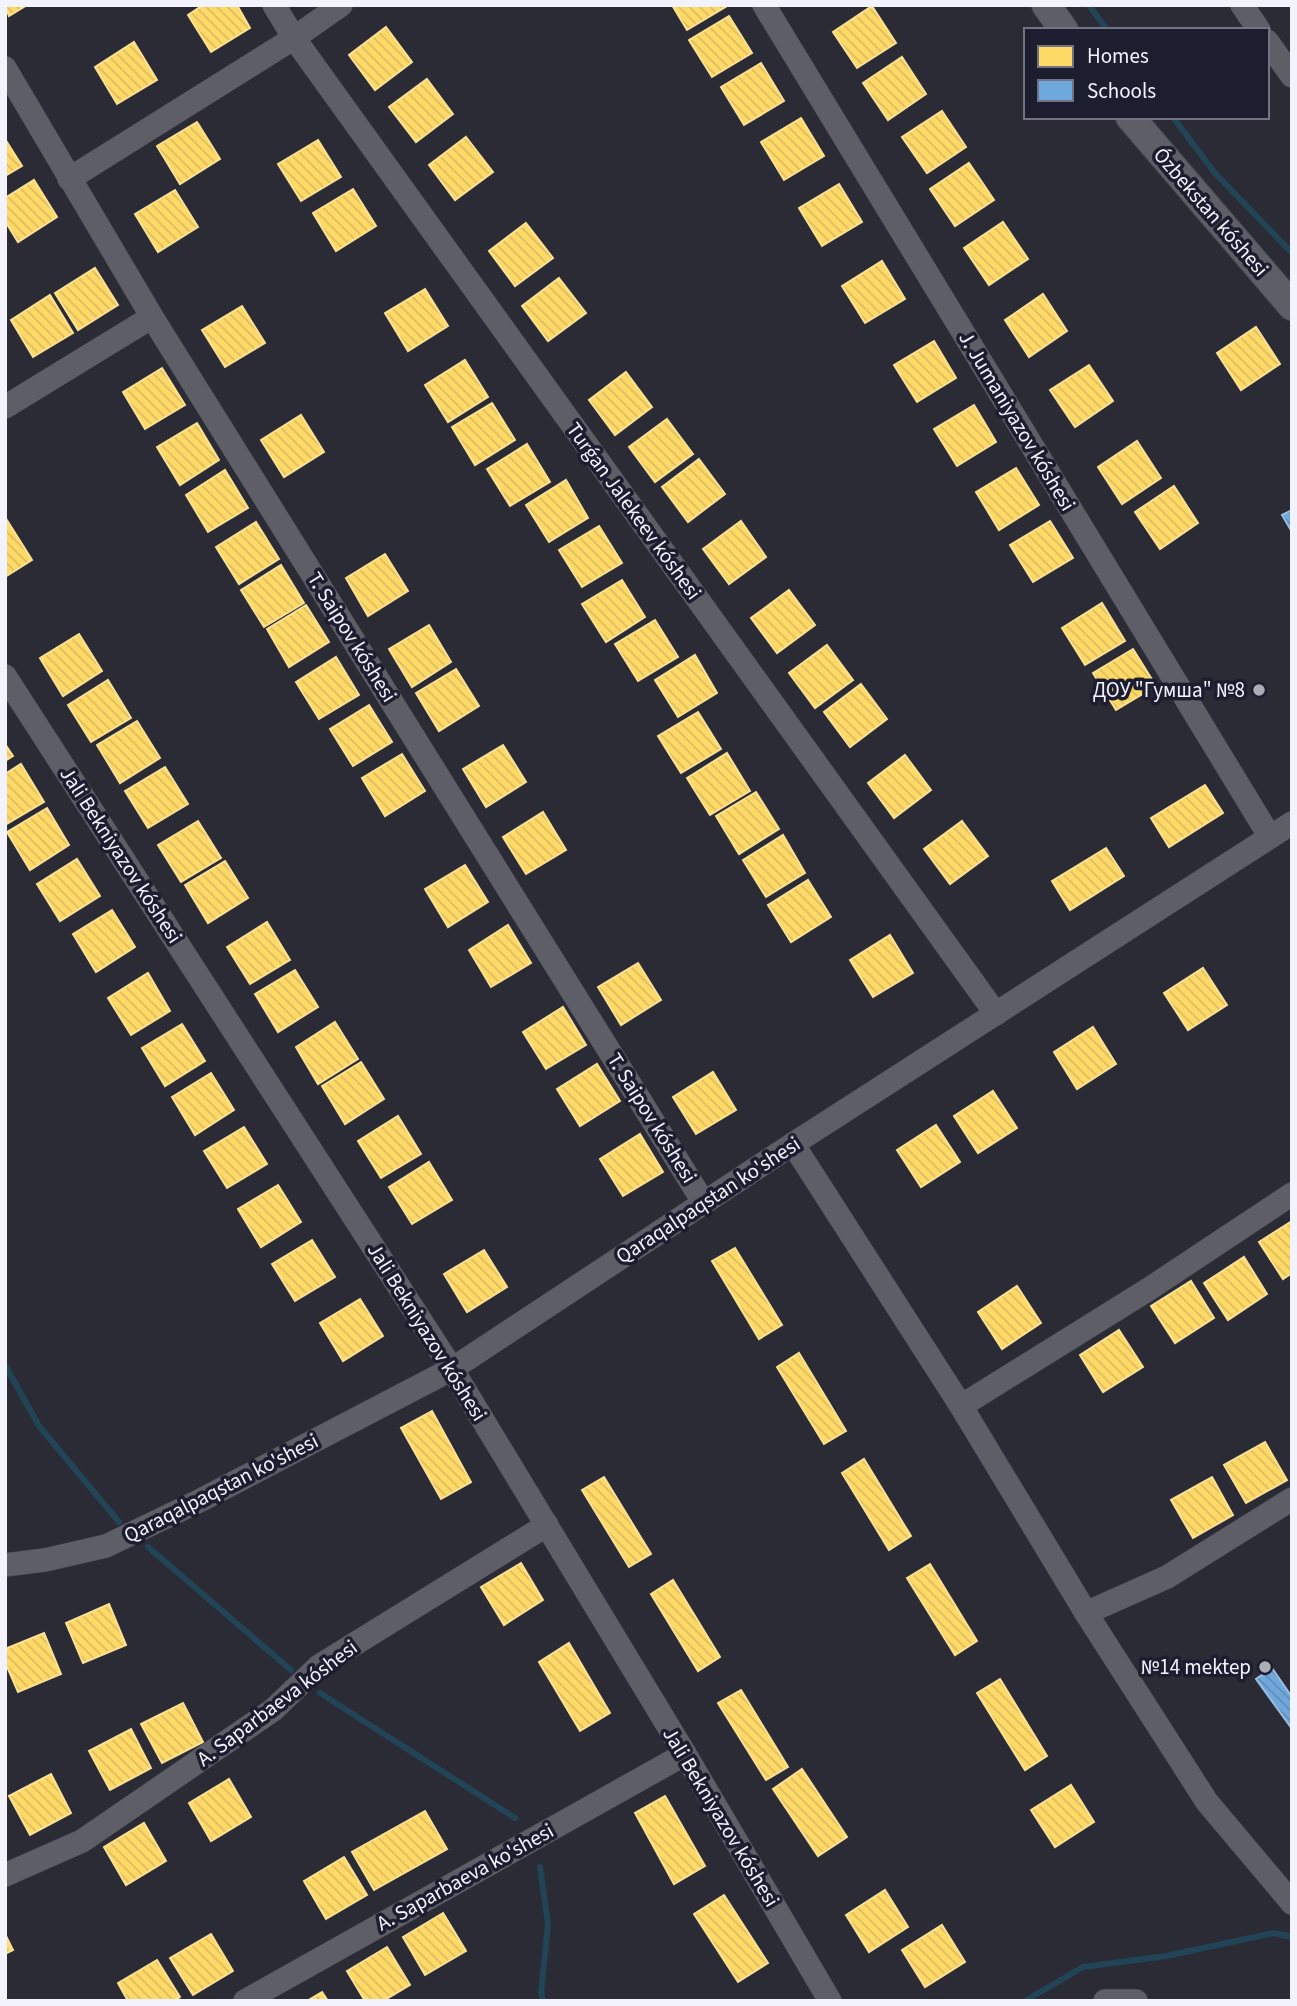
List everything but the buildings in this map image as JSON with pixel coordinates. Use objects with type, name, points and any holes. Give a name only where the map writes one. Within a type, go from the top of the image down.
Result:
[{"type":"street","name":"Turǵan Jalekeev kóshesi","points":[[274,5],[294,38],[996,1014]]},
{"type":"street","points":[[69,179],[294,38],[341,5]]},
{"type":"street","name":"J. Jumaniyazov kóshesi","points":[[764,5],[1270,837]]},
{"type":"street","points":[[1046,5],[1063,28]]},
{"type":"street","points":[[1242,5],[1258,28]]},
{"type":"street","points":[[1269,44],[1292,76]]},
{"type":"street","name":"T. Saipov kóshesi","points":[[5,68],[152,317],[704,1203]]},
{"type":"street","name":"Ózbekstan kóshesi","points":[[1132,119],[1292,306]]},
{"type":"street","points":[[5,407],[152,317]]},
{"type":"street","name":"Jali Bekniyazov kóshesi","points":[[5,676],[452,1369],[685,1754],[830,2001]]},
{"type":"street","name":"Qaraqalpaqstan ko'shesi","points":[[5,1565],[46,1560],[106,1545],[201,1500],[452,1369],[793,1144],[1292,823]]},
{"type":"street","points":[[793,1144],[961,1406],[1086,1613],[1208,1802],[1292,1903]]},
{"type":"street","points":[[961,1406],[1149,1289],[1292,1194]]},
{"type":"street","points":[[1086,1613],[1167,1577],[1292,1499]]},
{"type":"street","name":"A. Saparbaeva kóshesi","points":[[5,1875],[82,1841],[273,1710],[319,1666],[547,1525]]},
{"type":"street","name":"A. Saparbaeva ko'shesi","points":[[245,2001],[685,1754]]},
{"type":"street","points":[[1105,2001],[1136,2001]]},
{"type":"waterway","points":[[1089,5],[1106,28]]},
{"type":"waterway","points":[[1174,119],[1214,172],[1292,253]]},
{"type":"waterway","points":[[5,1365],[39,1426],[119,1522]]},
{"type":"waterway","points":[[148,1547],[291,1670]]},
{"type":"waterway","points":[[320,1693],[515,1818]]},
{"type":"waterway","points":[[540,1867],[548,1924],[541,1993],[543,2001]]},
{"type":"waterway","points":[[1025,2001],[1083,1967],[1166,1956],[1274,1933],[1292,1937]]},
{"type":"place","name":"ДОУ \"Гумша\" №8","points":[[1259,690]]},
{"type":"place","name":"№14 mektep","points":[[1265,1667]]}]
